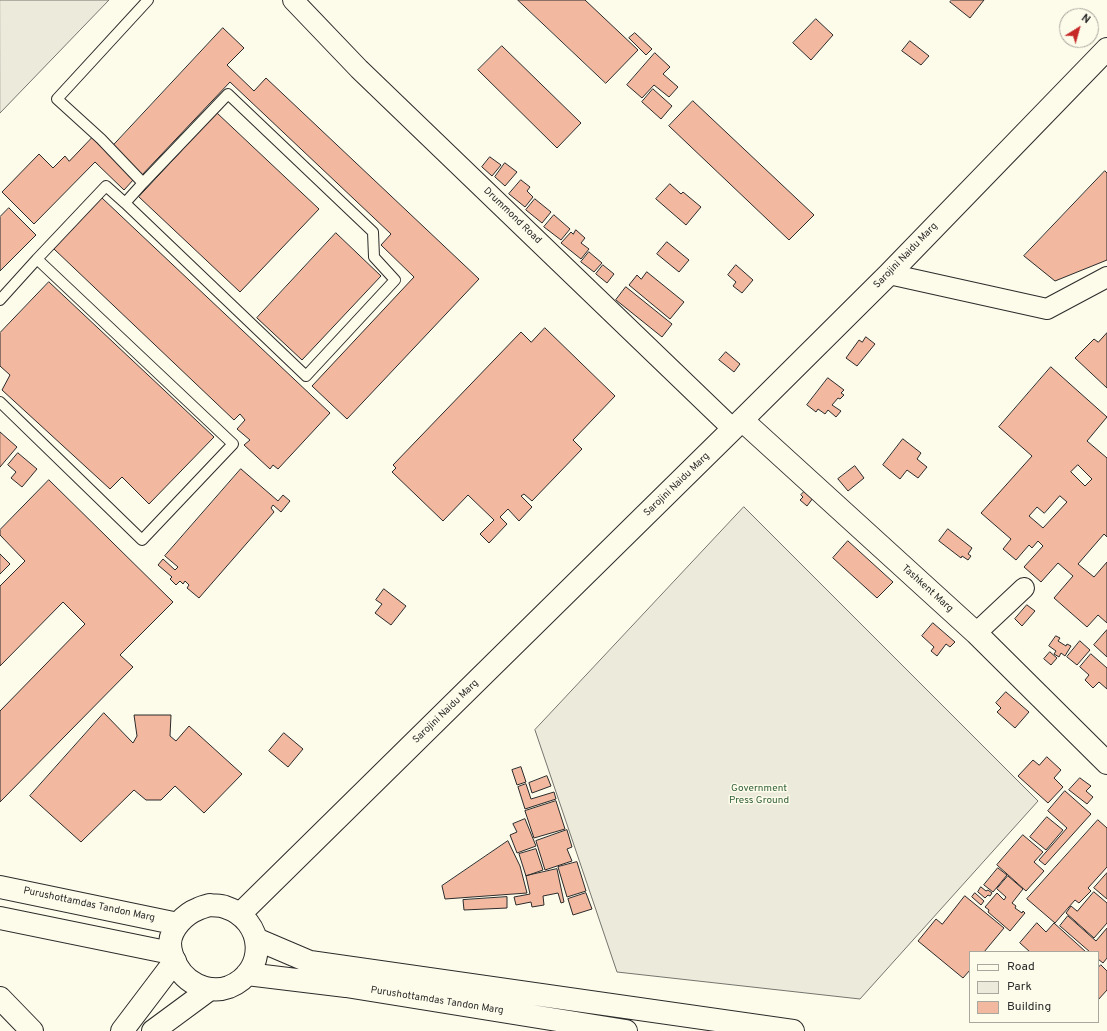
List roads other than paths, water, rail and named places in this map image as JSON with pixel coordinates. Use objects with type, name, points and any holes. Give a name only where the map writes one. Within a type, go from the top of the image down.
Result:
[{"type":"main road","name":"Sarojini Naidu Marg","points":[[240,914],[738,425],[889,274],[1107,49]]},
{"type":"main road","name":"Tashkent Marg","points":[[738,425],[976,633],[1107,763]]},
{"type":"main road","name":"Purushottamdas Tandon Marg","points":[[0,887],[178,924]]},
{"type":"main road","points":[[210,905],[224,906],[240,914],[249,924],[256,939],[257,949],[252,967],[237,983],[224,989],[210,989],[196,986],[185,978],[180,972],[173,957],[170,942],[178,924],[197,909],[210,905]]},
{"type":"main road","points":[[0,918],[173,957]]},
{"type":"main road","points":[[256,939],[310,962],[793,1031]]},
{"type":"main road","points":[[122,1031],[173,957]]},
{"type":"main road","name":"Purushottamdas Tandon Marg","points":[[247,974],[346,986],[626,1031]]},
{"type":"main road","points":[[153,1031],[210,989]]},
{"type":"main road","points":[[0,998],[32,1031]]},
{"type":"street","name":"Drummond Road","points":[[293,0],[365,75],[738,425]]},
{"type":"street","points":[[889,274],[1047,309],[1107,277]]},
{"type":"street","points":[[976,633],[1024,588]]},
{"type":"lane","points":[[143,183],[101,139],[57,99],[148,0]]},
{"type":"lane","points":[[0,300],[106,186],[126,203],[306,376],[395,280],[374,257],[373,232],[228,94],[143,183],[126,203]]},
{"type":"lane","points":[[1,405],[142,540],[233,444],[37,259]]},
{"type":"park label","name":"Government Press Ground","points":[[759,794]]}]
